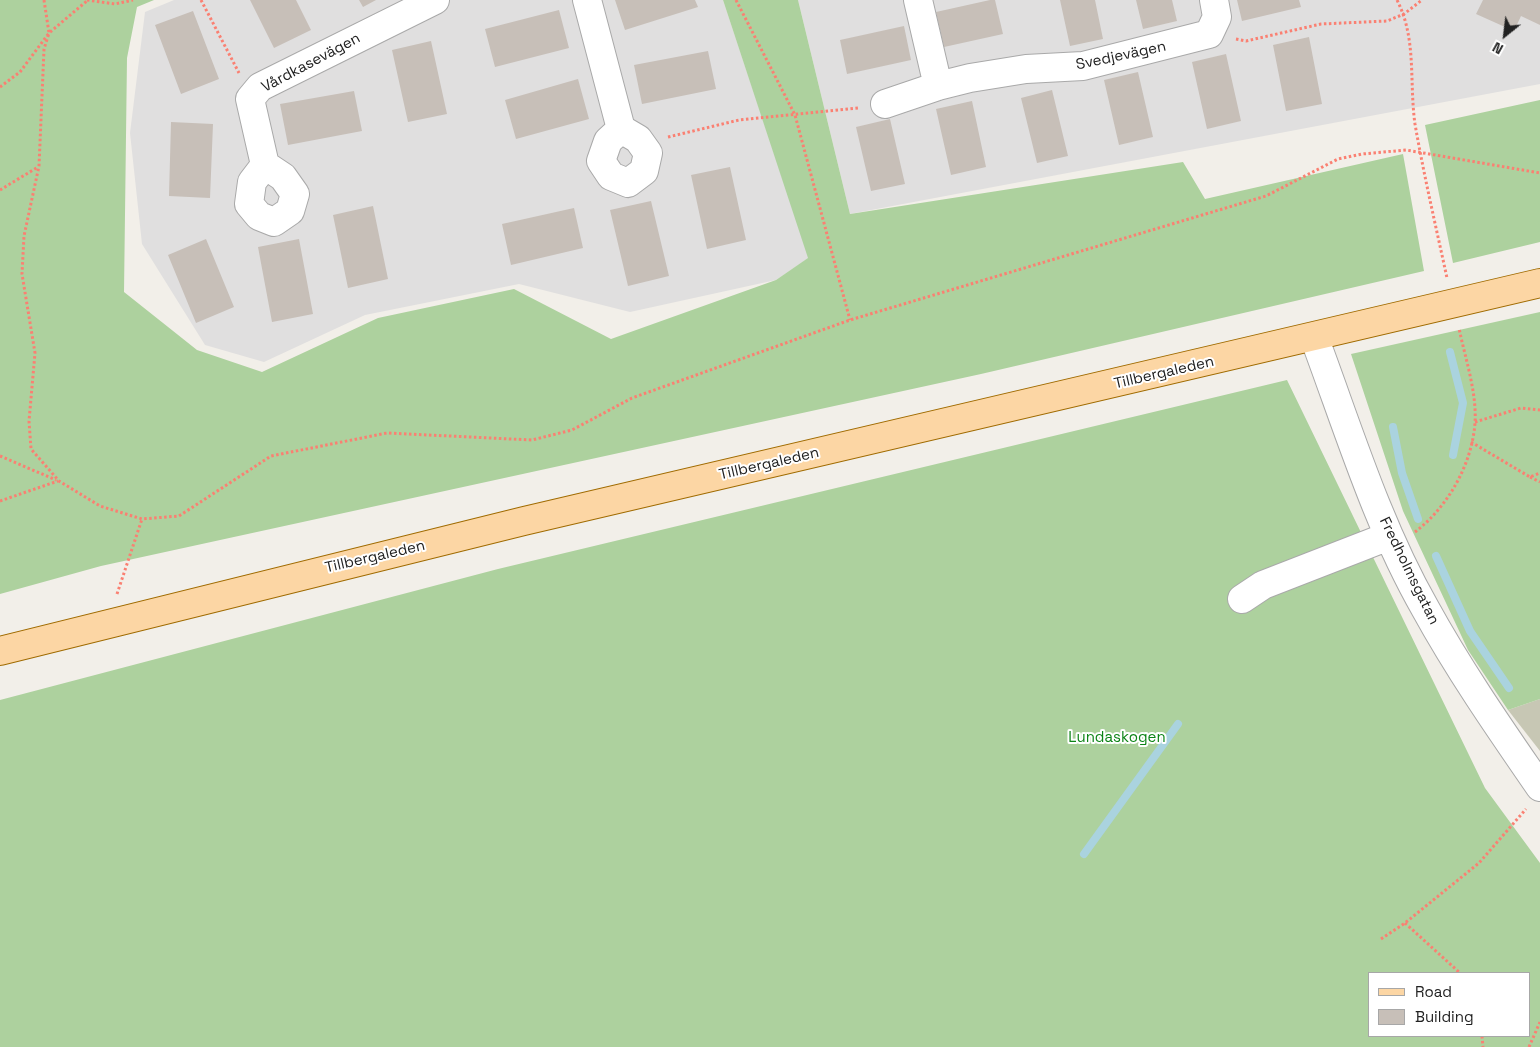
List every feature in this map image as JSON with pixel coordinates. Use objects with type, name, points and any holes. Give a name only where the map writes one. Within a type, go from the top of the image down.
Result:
[{"type":"main road","name":"Tillbergaleden","points":[[0,651],[515,523],[1540,284]]},
{"type":"street","name":"Vårdkasevägen","points":[[265,165],[250,99],[260,88],[435,0]]},
{"type":"street","points":[[587,0],[622,129]]},
{"type":"street","points":[[918,0],[938,86]]},
{"type":"street","points":[[1209,34],[1217,18],[1214,0]]},
{"type":"street","name":"Svedjevägen","points":[[885,104],[938,86],[1026,69],[1083,66],[1209,34]]},
{"type":"street","name":"Fredholmsgatan","points":[[1314,338],[1392,541],[1424,608],[1482,702],[1534,797]]},
{"type":"street","points":[[1242,599],[1263,585],[1392,541]]},
{"type":"path","points":[[44,0],[49,33],[44,48],[39,166],[24,236],[22,274],[35,353],[29,421],[30,449],[59,481]]},
{"type":"path","points":[[0,86],[20,72],[49,33],[88,0],[116,4],[133,0]]},
{"type":"path","points":[[201,0],[250,99]]},
{"type":"path","points":[[736,0],[795,115],[850,320]]},
{"type":"path","points":[[1397,0],[1404,14],[1413,64],[1415,121],[1449,286]]},
{"type":"path","points":[[1209,34],[1246,41],[1321,24],[1387,21],[1404,14],[1422,0]]},
{"type":"path","points":[[622,129],[659,139],[739,120],[837,112],[885,104]]},
{"type":"path","points":[[0,456],[59,481],[100,506],[142,519],[179,516],[271,456],[387,433],[532,440],[572,430],[632,398],[850,320],[1266,196],[1338,159],[1394,150],[1406,150],[1540,173]]},
{"type":"path","points":[[0,190],[39,166]]},
{"type":"path","points":[[1392,541],[1418,530],[1446,499],[1460,475],[1471,442],[1475,422],[1472,390],[1458,322]]},
{"type":"path","points":[[1475,422],[1521,408],[1540,410]]},
{"type":"path","points":[[1471,442],[1540,482]]},
{"type":"path","points":[[1530,477],[1540,473]]},
{"type":"path","points":[[0,502],[59,481]]},
{"type":"path","points":[[108,624],[142,519]]},
{"type":"path","points":[[1381,939],[1405,924],[1479,863],[1534,797]]},
{"type":"path","points":[[1405,924],[1459,972]]},
{"type":"path","points":[[1529,1047],[1540,1022]]},
{"type":"shaded area","points":[[174,0],[723,0],[809,258],[776,280],[630,312],[519,284],[365,315],[264,362],[205,345],[142,244],[130,133],[145,12]]},
{"type":"shaded area","points":[[798,0],[1540,0],[1540,84],[850,214]]},
{"type":"shaded area","points":[[1540,699],[1540,751],[1508,710]]},
{"type":"green space","points":[[0,0],[154,0],[137,7],[127,58],[124,292],[197,350],[262,372],[378,318],[514,289],[611,339],[776,280],[808,258],[723,0],[798,0],[850,214],[1183,162],[1205,199],[1403,154],[1424,271],[981,374],[101,566],[0,594]]},
{"type":"green space","points":[[1540,100],[1540,242],[1453,263],[1425,125]]},
{"type":"green space","points":[[1540,312],[1540,699],[1508,710],[1468,650],[1403,511],[1351,354]]},
{"type":"green space","name":"Lundaskogen","points":[[1287,380],[1485,788],[1540,863],[1540,1047],[0,1047],[0,700],[498,569]]},
{"type":"building","points":[[250,0],[296,0],[311,30],[274,48]]},
{"type":"building","points":[[359,0],[376,0],[363,7]]},
{"type":"building","points":[[615,0],[695,0],[698,7],[625,30]]},
{"type":"building","points":[[995,0],[1003,34],[944,47],[936,12]]},
{"type":"building","points":[[1060,0],[1095,0],[1103,39],[1070,46]]},
{"type":"building","points":[[1136,0],[1172,0],[1177,21],[1143,29]]},
{"type":"building","points":[[1237,0],[1299,0],[1301,7],[1242,21]]},
{"type":"building","points":[[1483,0],[1540,0],[1540,25],[1521,16],[1514,31],[1476,14]]},
{"type":"building","points":[[559,10],[569,48],[495,67],[485,29]]},
{"type":"building","points":[[193,11],[219,79],[181,94],[155,25]]},
{"type":"building","points":[[904,26],[911,60],[847,74],[840,40]]},
{"type":"building","points":[[1309,37],[1322,104],[1286,111],[1273,45]]},
{"type":"building","points":[[431,41],[447,114],[408,122],[392,50]]},
{"type":"building","points":[[708,51],[716,89],[642,104],[634,65]]},
{"type":"building","points":[[1226,54],[1241,121],[1207,129],[1192,62]]},
{"type":"building","points":[[1138,72],[1153,137],[1119,145],[1104,80]]},
{"type":"building","points":[[578,79],[589,119],[516,139],[505,100]]},
{"type":"building","points":[[1052,90],[1068,156],[1037,163],[1021,98]]},
{"type":"building","points":[[354,91],[362,131],[288,145],[280,104]]},
{"type":"building","points":[[972,101],[986,167],[951,175],[936,109]]},
{"type":"building","points":[[890,119],[905,184],[871,191],[856,127]]},
{"type":"building","points":[[171,122],[213,124],[210,198],[169,196]]},
{"type":"building","points":[[730,167],[746,240],[707,249],[691,175]]},
{"type":"building","points":[[651,201],[669,276],[628,286],[610,210]]},
{"type":"building","points":[[373,206],[388,279],[348,288],[333,215]]},
{"type":"building","points":[[574,208],[583,248],[511,265],[502,224]]},
{"type":"building","points":[[206,239],[234,307],[196,323],[168,255]]},
{"type":"building","points":[[299,239],[313,314],[272,322],[258,247]]},
{"type":"waterway","points":[[1450,352],[1463,403],[1453,455]]},
{"type":"waterway","points":[[1393,427],[1402,473],[1418,519]]},
{"type":"waterway","points":[[1436,556],[1470,631],[1509,688]]},
{"type":"waterway","points":[[1084,854],[1178,724]]}]
